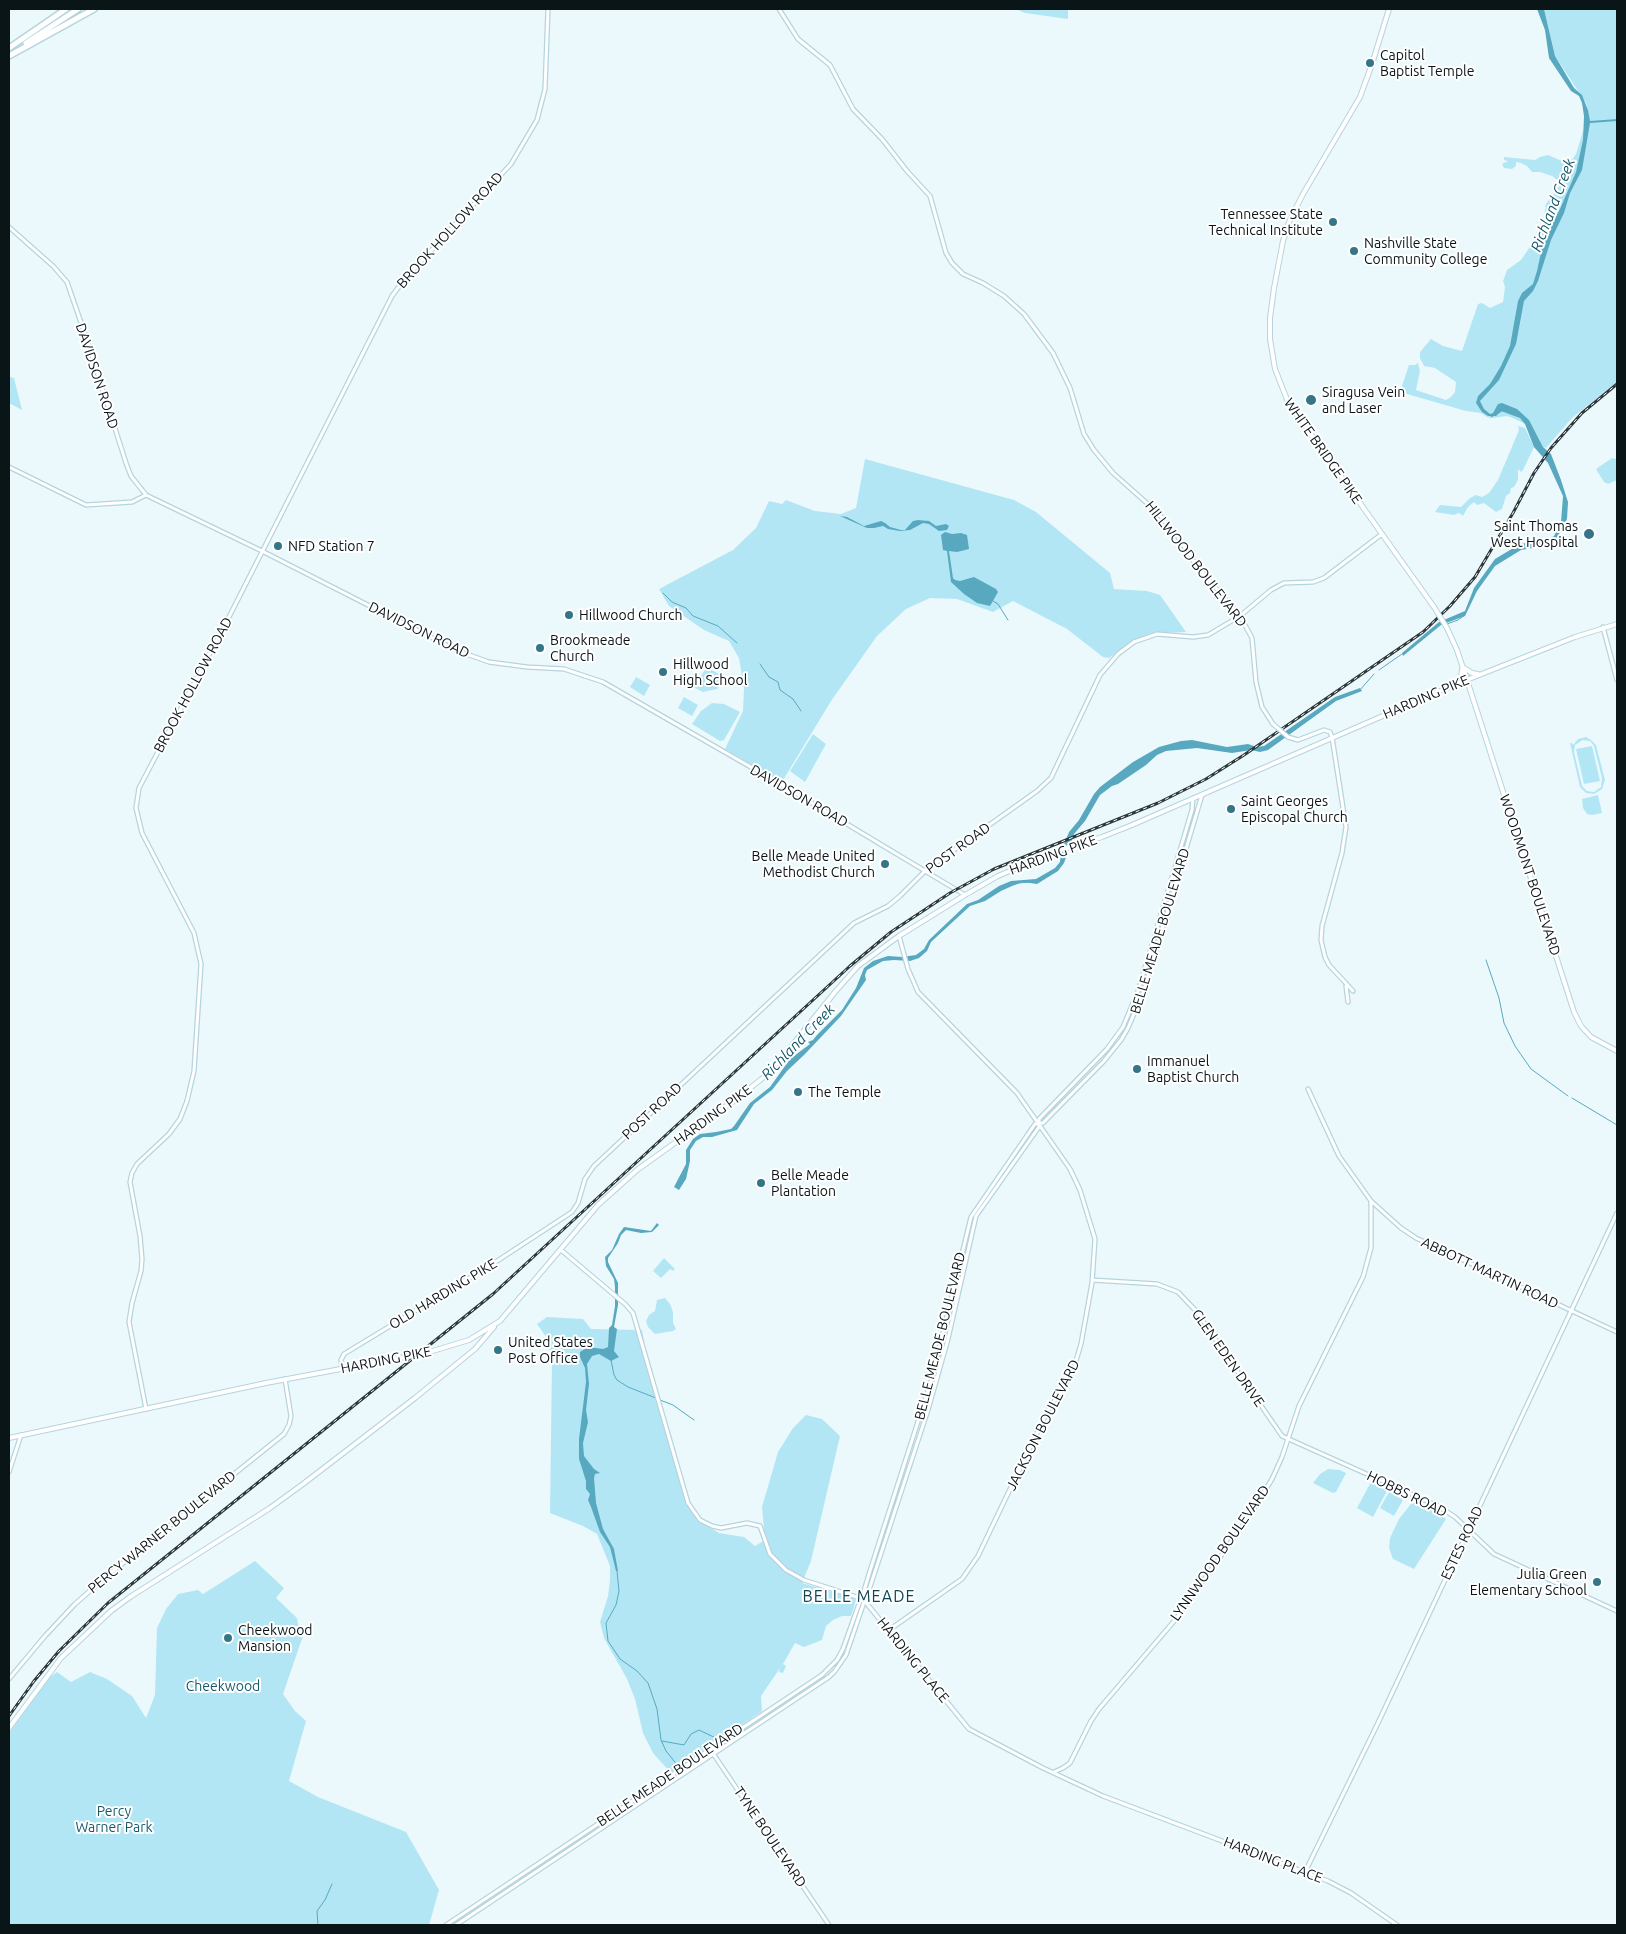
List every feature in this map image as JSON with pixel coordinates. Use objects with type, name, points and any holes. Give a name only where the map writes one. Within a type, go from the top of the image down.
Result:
[{"type":"highway","points":[[9,48],[66,9]]},
{"type":"highway","points":[[9,56],[78,9]]},
{"type":"highway","points":[[9,56],[94,9]]},
{"type":"main road","name":"WHITE BRIDGE PIKE","points":[[1389,9],[1360,97],[1303,194],[1289,222],[1283,241],[1270,318],[1272,355],[1284,394],[1324,455],[1434,608],[1451,636],[1467,680]]},
{"type":"main road","name":"HARDING PIKE","points":[[9,1438],[285,1379],[426,1353],[469,1340],[498,1323],[515,1306],[587,1217],[620,1184],[657,1154],[743,1094],[764,1076],[786,1053],[858,966],[899,936],[965,894],[998,876],[1057,851],[1124,828],[1454,685],[1603,627],[1617,624]]},
{"type":"main road","points":[[1454,685],[1461,677],[1463,667],[1472,673],[1483,674]]},
{"type":"main road","name":"WOODMONT BOULEVARD","points":[[1467,680],[1574,1012],[1581,1026],[1591,1037],[1617,1051]]},
{"type":"main road","points":[[9,1728],[61,1658],[90,1628],[110,1611],[282,1499],[383,1424],[475,1349],[498,1323]]},
{"type":"main road","points":[[469,1340],[475,1349]]},
{"type":"street","name":"BROOK HOLLOW ROAD","points":[[146,1410],[129,1322],[132,1302],[141,1272],[142,1259],[140,1236],[130,1182],[137,1164],[163,1140],[180,1119],[187,1101],[194,1071],[201,964],[194,933],[142,833],[136,808],[140,788],[397,288],[511,164],[537,120],[545,89],[548,9]]},
{"type":"street","name":"HILLWOOD BOULEVARD","points":[[779,9],[798,39],[830,65],[853,109],[881,138],[930,196],[943,245],[952,264],[963,274],[984,283],[1004,296],[1024,314],[1054,353],[1070,388],[1084,434],[1094,450],[1113,472],[1158,513],[1178,537],[1196,565],[1240,616],[1252,638],[1256,682],[1262,707],[1273,724],[1293,739],[1300,739],[1324,730],[1330,732],[1332,737]]},
{"type":"street","name":"DAVIDSON ROAD","points":[[9,227],[53,266],[66,282],[86,337],[126,463],[132,476],[146,496],[458,651],[489,662],[564,669],[603,682],[965,894]]},
{"type":"street","points":[[9,467],[86,505],[132,502],[146,496]]},
{"type":"street","name":"POST ROAD","points":[[553,1225],[575,1209],[589,1172],[626,1134],[854,923],[888,906],[926,870],[1018,805],[1050,778],[1100,676],[1118,654],[1134,642],[1157,634],[1193,637],[1208,635],[1240,616],[1271,590],[1284,583],[1313,582],[1320,579],[1382,534]]},
{"type":"street","points":[[1603,627],[1617,680]]},
{"type":"street","points":[[1332,737],[1346,827],[1342,853],[1322,926],[1321,940],[1329,965],[1348,990],[1348,1002]]},
{"type":"street","name":"BELLE MEADE BOULEVARD","points":[[446,1925],[831,1667],[843,1649],[860,1601],[865,1594],[864,1591],[868,1577],[932,1378],[964,1242],[975,1213],[989,1189],[1035,1124],[1043,1123],[1094,1071],[1114,1049],[1128,1028],[1144,990],[1202,794]]},
{"type":"street","name":"BELLE MEADE BOULEVARD","points":[[865,1594],[868,1593],[937,1380],[950,1330],[975,1213],[993,1192],[1039,1127],[1039,1119],[1110,1046],[1123,1027],[1139,988],[1152,946],[1188,823],[1193,798]]},
{"type":"street","points":[[1188,823],[1193,825]]},
{"type":"street","points":[[1182,842],[1187,844]]},
{"type":"street","points":[[1174,869],[1179,871]]},
{"type":"street","points":[[1159,922],[1164,923]]},
{"type":"street","name":"JACKSON BOULEVARD","points":[[890,1630],[962,1579],[972,1565],[1048,1410],[1064,1388],[1074,1368],[1081,1344],[1092,1280],[1095,1239],[1080,1190],[1070,1169],[1017,1093],[918,992],[906,962],[899,936]]},
{"type":"street","points":[[1152,946],[1156,948]]},
{"type":"street","points":[[1343,982],[1353,991]]},
{"type":"street","points":[[1139,988],[1144,990]]},
{"type":"street","points":[[1123,1027],[1128,1028]]},
{"type":"street","points":[[1110,1046],[1114,1049]]},
{"type":"street","points":[[1089,1068],[1094,1071]]},
{"type":"street","points":[[1085,1073],[1088,1077]]},
{"type":"street","points":[[1308,1089],[1339,1156],[1370,1201]]},
{"type":"street","points":[[1016,1150],[1020,1153]]},
{"type":"street","points":[[989,1189],[993,1192]]},
{"type":"street","name":"ABBOTT MARTIN ROAD","points":[[1370,1201],[1401,1228],[1416,1238],[1617,1332]]},
{"type":"street","name":"LYNNWOOD BOULEVARD","points":[[1054,1772],[1063,1768],[1071,1761],[1099,1709],[1175,1620],[1243,1525],[1272,1479],[1299,1406],[1363,1277],[1371,1248],[1370,1201]]},
{"type":"street","name":"ESTES ROAD","points":[[1304,1872],[1378,1723],[1617,1213]]},
{"type":"street","name":"OLD HARDING PIKE","points":[[342,1368],[341,1360],[344,1354],[553,1225]]},
{"type":"street","points":[[561,1250],[630,1309],[635,1318],[688,1503],[700,1520],[712,1526],[732,1527],[747,1523],[760,1526],[770,1554],[786,1570],[804,1580],[863,1599]]},
{"type":"street","name":"GLEN EDEN DRIVE","points":[[1092,1280],[1157,1284],[1178,1292],[1196,1311],[1282,1436],[1296,1442]]},
{"type":"street","points":[[948,1314],[953,1315]]},
{"type":"street","points":[[945,1329],[950,1330]]},
{"type":"street","name":"PERCY WARNER BOULEVARD","points":[[9,1679],[75,1604],[107,1576],[284,1434],[289,1426],[291,1416],[285,1379]]},
{"type":"street","points":[[9,1472],[21,1435]]},
{"type":"street","name":"HOBBS ROAD","points":[[1296,1442],[1438,1506],[1454,1517],[1494,1554],[1617,1611]]},
{"type":"street","points":[[904,1468],[909,1470]]},
{"type":"street","name":"BELLE MEADE BOULEVARD","points":[[456,1925],[835,1671],[846,1656],[851,1644],[865,1603],[863,1599]]},
{"type":"street","name":"HARDING PLACE","points":[[863,1599],[969,1729],[1043,1768],[1103,1796],[1304,1872],[1351,1894],[1397,1925]]},
{"type":"street","name":"TYNE BOULEVARD","points":[[710,1749],[829,1925]]},
{"type":"green space","points":[[1016,9],[1068,9],[1068,19],[1025,13]]},
{"type":"green space","points":[[1544,9],[1617,9],[1617,382],[1572,418],[1546,448],[1543,447],[1533,428],[1513,418],[1507,416],[1487,417],[1481,413],[1466,411],[1400,392],[1409,365],[1418,363],[1420,371],[1416,390],[1446,400],[1455,392],[1456,382],[1435,368],[1424,366],[1420,358],[1420,352],[1431,339],[1443,346],[1462,351],[1478,304],[1482,303],[1490,308],[1503,302],[1505,287],[1503,281],[1507,270],[1521,260],[1534,241],[1543,221],[1546,204],[1560,185],[1560,182],[1552,176],[1540,172],[1532,172],[1521,163],[1516,162],[1516,166],[1512,169],[1504,168],[1502,164],[1508,161],[1504,160],[1504,157],[1535,160],[1548,155],[1564,162],[1571,161],[1576,154],[1583,131],[1589,123],[1586,103],[1555,56]]},
{"type":"green space","points":[[10,377],[14,378],[22,410],[9,403]]},
{"type":"green space","points":[[1518,426],[1525,428],[1534,447],[1523,470],[1521,472],[1518,469],[1518,480],[1506,496],[1502,509],[1496,512],[1484,503],[1477,505],[1474,502],[1468,507],[1463,516],[1459,513],[1454,515],[1435,512],[1440,505],[1461,507],[1476,495],[1482,497],[1489,493],[1498,480],[1519,430]]},
{"type":"green space","points":[[1612,458],[1616,459],[1617,462],[1617,480],[1608,484],[1604,482],[1596,469]]},
{"type":"green space","points":[[865,459],[1014,500],[1036,512],[1110,573],[1114,589],[1147,591],[1160,595],[1186,632],[1147,635],[1135,640],[1109,658],[1103,657],[1067,629],[1013,601],[993,612],[957,599],[930,598],[906,609],[877,636],[831,701],[782,782],[725,749],[743,711],[744,688],[739,658],[729,641],[704,630],[669,606],[659,589],[733,550],[756,528],[769,501],[782,504],[786,500],[815,511],[841,514],[856,508]]},
{"type":"green space","points":[[707,667],[727,679],[717,689],[703,692],[693,687]]},
{"type":"green space","points":[[636,677],[650,685],[644,696],[630,687]]},
{"type":"green space","points":[[684,697],[698,705],[692,716],[678,708]]},
{"type":"green space","points":[[712,703],[724,704],[740,712],[724,740],[720,741],[692,724],[701,711]]},
{"type":"green space","points":[[813,734],[826,744],[805,782],[790,771]]},
{"type":"green space","points":[[1586,737],[1596,745],[1605,780],[1602,789],[1594,794],[1586,793],[1580,787],[1570,743],[1573,745],[1578,739]],"holes":[[[1583,740],[1590,741],[1594,746],[1602,778],[1601,787],[1594,792],[1587,791],[1582,786],[1574,752],[1575,745]]]},
{"type":"green space","points":[[1592,746],[1600,781],[1584,784],[1576,749]]},
{"type":"green space","points":[[1598,795],[1602,813],[1587,814],[1583,808],[1582,799]]},
{"type":"green space","points":[[664,1258],[675,1269],[673,1271],[670,1269],[661,1278],[653,1271]]},
{"type":"green space","points":[[665,1298],[673,1312],[673,1323],[676,1329],[655,1334],[648,1327],[646,1321],[649,1315],[655,1311],[657,1300]]},
{"type":"green space","name":"BELLE MEADE","points":[[547,1317],[583,1319],[591,1329],[642,1330],[648,1364],[686,1500],[691,1511],[704,1524],[719,1533],[744,1537],[755,1546],[765,1540],[762,1507],[778,1452],[793,1428],[806,1415],[822,1419],[840,1436],[811,1561],[802,1583],[856,1600],[851,1616],[842,1616],[833,1620],[826,1626],[822,1640],[804,1647],[795,1643],[783,1664],[786,1666],[783,1673],[779,1672],[780,1668],[761,1696],[762,1711],[671,1773],[653,1753],[643,1733],[635,1699],[627,1679],[604,1638],[600,1622],[608,1596],[610,1566],[597,1534],[583,1526],[550,1513],[552,1360],[547,1338],[537,1324]]},
{"type":"green space","points":[[1328,1469],[1340,1470],[1346,1473],[1336,1492],[1333,1493],[1313,1483],[1320,1474]]},
{"type":"green space","points":[[1371,1482],[1387,1491],[1373,1517],[1357,1508]]},
{"type":"green space","points":[[1389,1492],[1403,1500],[1394,1516],[1380,1508]]},
{"type":"green space","points":[[1414,1500],[1433,1508],[1446,1519],[1414,1569],[1393,1559],[1389,1548],[1390,1538],[1399,1519]]},
{"type":"green space","name":"Percy Warner Park","points":[[255,1561],[284,1588],[276,1598],[297,1618],[299,1628],[304,1633],[283,1694],[295,1711],[306,1721],[289,1781],[318,1797],[406,1832],[439,1890],[429,1925],[9,1925],[9,1733],[49,1678],[57,1672],[71,1682],[90,1672],[107,1679],[132,1696],[146,1718],[155,1695],[157,1628],[166,1609],[178,1594],[198,1590],[203,1594]]},
{"type":"shaded area","points":[[1537,9],[1544,9],[1555,56],[1574,88],[1582,95],[1590,121],[1617,119],[1617,121],[1590,123],[1582,170],[1570,193],[1564,213],[1551,240],[1538,281],[1533,291],[1524,301],[1516,344],[1499,380],[1480,401],[1484,409],[1490,414],[1493,413],[1498,404],[1502,403],[1517,409],[1529,420],[1543,447],[1551,454],[1561,480],[1568,502],[1567,519],[1557,538],[1550,544],[1521,550],[1495,566],[1477,591],[1465,616],[1441,625],[1403,656],[1402,653],[1439,622],[1465,611],[1474,588],[1495,559],[1520,544],[1548,540],[1554,536],[1561,522],[1563,496],[1548,463],[1534,447],[1525,424],[1520,418],[1501,411],[1496,416],[1488,416],[1482,412],[1476,403],[1478,396],[1490,384],[1501,366],[1510,346],[1518,301],[1522,293],[1533,284],[1544,239],[1560,209],[1576,172],[1583,140],[1584,116],[1582,103],[1579,96],[1571,91],[1549,58],[1545,30]]},
{"type":"shaded area","points":[[840,516],[847,517],[864,526],[881,521],[890,527],[901,530],[905,530],[913,521],[918,520],[929,521],[936,526],[946,524],[949,526],[947,530],[939,531],[929,524],[923,523],[910,530],[900,531],[883,526],[867,528]]},
{"type":"shaded area","points":[[945,532],[967,535],[969,549],[957,552],[949,551],[953,578],[960,581],[974,577],[996,589],[998,592],[990,606],[977,603],[951,582],[947,551],[943,550],[941,535]]},
{"type":"shaded area","points":[[1360,688],[1362,691],[1336,701],[1268,750],[1232,753],[1197,748],[1166,751],[1157,755],[1118,784],[1112,786],[1100,795],[1085,821],[1074,834],[1064,863],[1058,871],[1037,884],[1023,882],[1001,891],[985,901],[970,906],[931,942],[927,951],[919,958],[910,961],[883,961],[867,970],[866,980],[841,1016],[787,1071],[772,1090],[754,1104],[737,1130],[712,1137],[703,1137],[696,1141],[690,1150],[690,1161],[686,1179],[679,1190],[674,1187],[686,1164],[686,1150],[693,1139],[700,1134],[731,1129],[734,1126],[750,1103],[770,1087],[790,1059],[810,1044],[808,1042],[813,1040],[842,1010],[856,988],[864,968],[873,961],[888,956],[916,955],[967,904],[978,900],[999,886],[1011,881],[1036,879],[1055,868],[1060,862],[1061,852],[1069,832],[1079,820],[1094,794],[1100,787],[1133,762],[1159,747],[1181,741],[1192,740],[1227,747],[1248,744],[1257,747],[1264,746],[1335,697]]},
{"type":"shaded area","points":[[657,1223],[659,1225],[652,1232],[641,1233],[626,1230],[621,1235],[608,1258],[618,1283],[618,1305],[614,1327],[617,1329],[614,1351],[619,1357],[611,1361],[599,1354],[592,1356],[587,1364],[589,1384],[586,1410],[588,1422],[583,1443],[584,1456],[594,1469],[600,1473],[595,1474],[594,1478],[596,1503],[603,1529],[614,1549],[618,1571],[616,1571],[610,1547],[600,1532],[588,1500],[590,1494],[586,1489],[586,1481],[579,1459],[579,1439],[586,1382],[585,1368],[580,1352],[588,1347],[603,1349],[608,1347],[609,1328],[612,1325],[615,1306],[615,1287],[614,1279],[606,1266],[605,1257],[612,1250],[624,1227],[651,1231]]},
{"type":"waterway","name":"Richland Creek","points":[[1491,417],[1502,411]]},
{"type":"waterway","points":[[663,593],[672,602],[686,608],[693,616],[718,626],[737,643]]},
{"type":"waterway","points":[[993,601],[998,604],[1008,620]]},
{"type":"waterway","name":"Richland Creek","points":[[1447,624],[1465,615]]},
{"type":"waterway","name":"Richland Creek","points":[[1379,670],[1402,654]]},
{"type":"waterway","points":[[760,664],[769,677],[778,682],[780,690],[793,699],[801,711]]},
{"type":"waterway","name":"Richland Creek","points":[[1360,690],[1374,674]]},
{"type":"waterway","name":"Richland Creek","points":[[1019,883],[1030,882]]},
{"type":"waterway","points":[[1486,960],[1499,998],[1504,1023],[1515,1046],[1531,1069],[1568,1096]]},
{"type":"waterway","points":[[1572,1098],[1617,1125]]},
{"type":"waterway","points":[[611,1360],[617,1380],[628,1387],[656,1398]]},
{"type":"waterway","points":[[660,1400],[673,1405],[694,1420]]},
{"type":"waterway","points":[[617,1571],[619,1591],[616,1605],[606,1623],[608,1641],[620,1659],[637,1671],[648,1683],[657,1709],[661,1740],[666,1751],[679,1767]]},
{"type":"waterway","points":[[662,1741],[684,1745],[691,1734],[699,1730],[720,1740]]},
{"type":"waterway","points":[[318,1925],[317,1911],[325,1900],[332,1884]]},
{"type":"railway","points":[[9,1716],[34,1681],[59,1651],[108,1603],[493,1294],[850,966],[891,932],[950,893],[994,869],[1158,803],[1206,779],[1423,632],[1450,606],[1475,577],[1534,473],[1551,448],[1582,413],[1617,384]]},
{"type":"place","name":"Capitol Baptist Temple","points":[[1370,63]]},
{"type":"place","name":"Tennessee State Technical Institute","points":[[1333,222]]},
{"type":"place","name":"Nashville State Community College","points":[[1354,251]]},
{"type":"place","name":"Siragusa Vein and Laser","points":[[1311,400]]},
{"type":"place","name":"Saint Thomas West Hospital","points":[[1589,534]]},
{"type":"place","name":"NFD Station 7","points":[[278,546]]},
{"type":"place","name":"Hillwood Church","points":[[569,615]]},
{"type":"place","name":"Brookmeade Church","points":[[540,648]]},
{"type":"place","name":"Hillwood High School","points":[[663,672]]},
{"type":"place","name":"Saint Georges Episcopal Church","points":[[1231,809]]},
{"type":"place","name":"Belle Meade United Methodist Church","points":[[885,864]]},
{"type":"place","name":"Immanuel Baptist Church","points":[[1137,1069]]},
{"type":"place","name":"The Temple","points":[[798,1092]]},
{"type":"place","name":"Belle Meade Plantation","points":[[761,1183]]},
{"type":"place","name":"United States Post Office","points":[[498,1350]]},
{"type":"place","name":"Julia Green Elementary School","points":[[1597,1582]]},
{"type":"place","name":"Cheekwood Mansion","points":[[228,1638]]},
{"type":"district","name":"BELLE MEADE","points":[[859,1597]]},
{"type":"park label","name":"Cheekwood","points":[[223,1686]]}]
